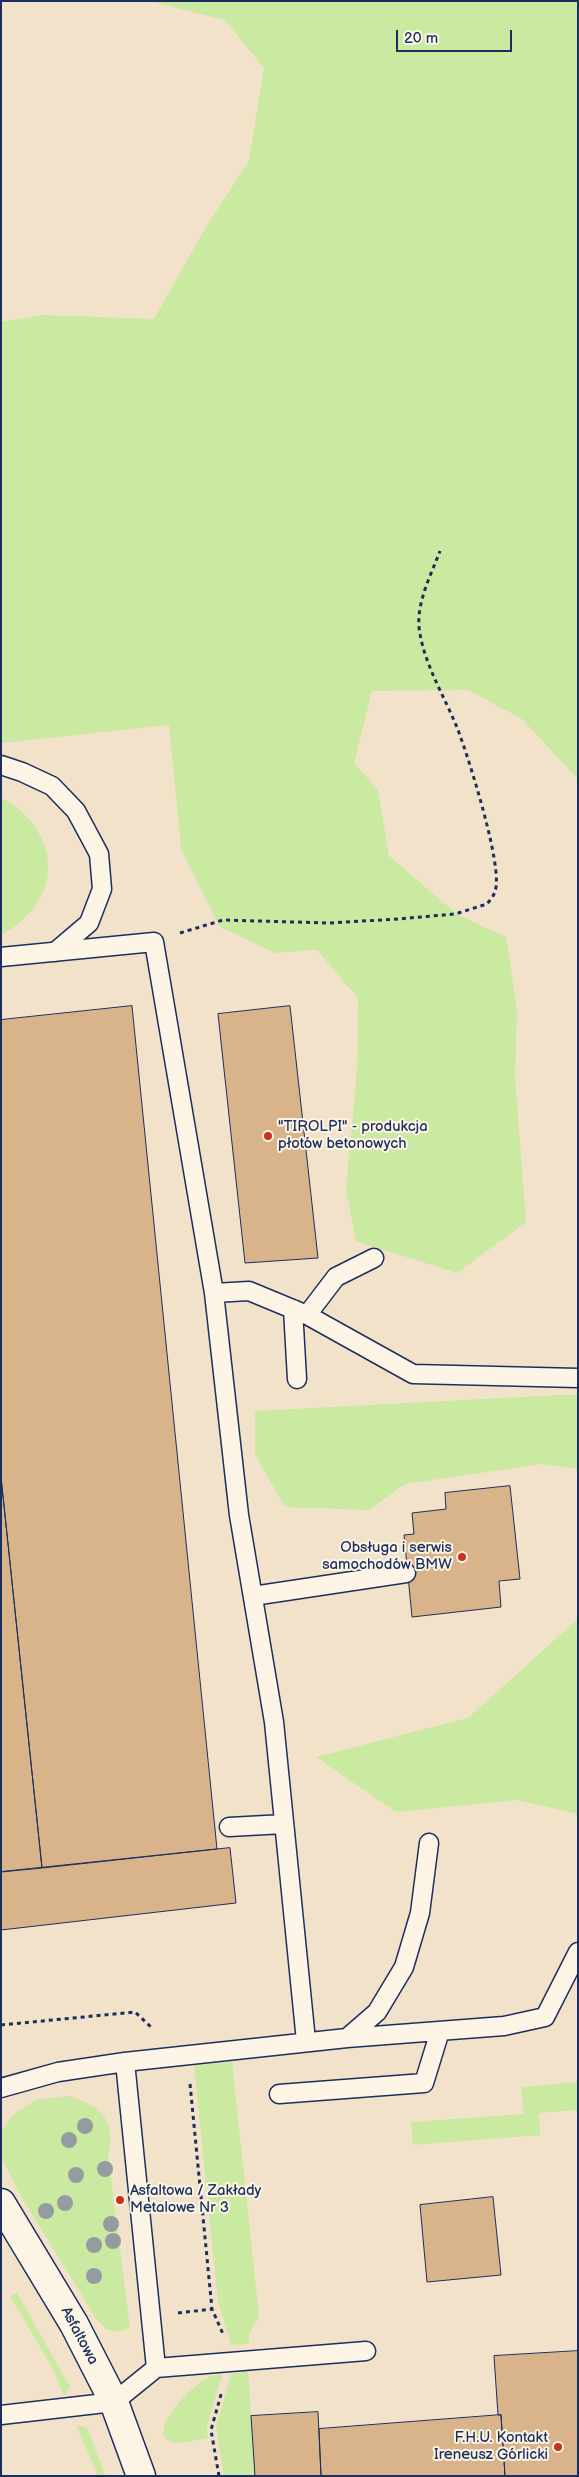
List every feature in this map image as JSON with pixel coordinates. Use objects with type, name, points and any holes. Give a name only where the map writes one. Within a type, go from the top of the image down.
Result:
[{"type":"street","name":"Asfaltowa","points":[[1,2203],[74,2324],[114,2402],[141,2476]]},
{"type":"lane","points":[[1,765],[22,772],[52,786],[76,811],[99,854],[102,889],[89,923],[55,952]]},
{"type":"lane","points":[[1,958],[154,942],[214,1294],[239,1515],[274,1722],[306,2041]]},
{"type":"lane","points":[[297,1379],[300,1312],[336,1277],[374,1258]]},
{"type":"lane","points":[[214,1294],[249,1291],[300,1312],[413,1374],[578,1378]]},
{"type":"lane","points":[[253,1596],[406,1573]]},
{"type":"lane","points":[[229,1827],[284,1824]]},
{"type":"lane","points":[[347,2038],[376,2012],[404,1967],[420,1913],[429,1842]]},
{"type":"lane","points":[[1,2088],[58,2072],[125,2062],[306,2041],[504,2026],[545,2017],[578,1952]]},
{"type":"lane","points":[[279,2094],[424,2083],[440,2031]]},
{"type":"lane","points":[[125,2062],[156,2368]]},
{"type":"lane","points":[[1,2415],[114,2402],[156,2368],[366,2351]]},
{"type":"path","points":[[154,942],[223,920],[329,923],[398,919],[455,914],[487,904],[496,890],[494,860],[479,795],[458,731],[426,654],[419,627],[421,601],[440,552]]},
{"type":"path","points":[[1,2025],[135,2012],[163,2038],[184,2036],[188,2054],[212,2309],[227,2344],[227,2374],[211,2430],[219,2476]]},
{"type":"path","points":[[174,2313],[212,2309]]},
{"type":"shaded area","points":[[1,1],[536,1],[578,430],[578,2476],[1,2476]]},
{"type":"green space","points":[[149,1],[578,1],[578,779],[522,719],[468,690],[372,691],[354,763],[378,790],[389,856],[458,915],[506,937],[517,1009],[515,1078],[526,1222],[457,1273],[356,1241],[346,1190],[357,1069],[358,998],[317,950],[275,953],[220,927],[181,849],[169,725],[1,743],[1,322],[44,315],[154,319],[206,227],[249,161],[264,68],[225,20]]},
{"type":"green space","points":[[1,798],[27,816],[38,832],[45,848],[48,863],[44,891],[37,904],[27,916],[1,935]]},
{"type":"green space","points":[[578,1395],[578,1469],[542,1464],[405,1484],[369,1510],[285,1507],[255,1454],[255,1411]]},
{"type":"green space","points":[[578,1619],[578,1814],[517,1800],[396,1812],[316,1757],[468,1718]]},
{"type":"green space","points":[[232,2062],[259,2316],[249,2335],[249,2344],[231,2345],[218,2301],[194,2065]]},
{"type":"green space","points":[[578,2082],[578,2110],[539,2113],[540,2135],[413,2145],[411,2122],[524,2114],[521,2087]]},
{"type":"green space","points":[[68,2096],[90,2104],[98,2110],[108,2125],[110,2134],[108,2157],[130,2327],[118,2332],[106,2329],[96,2318],[25,2203],[1,2157],[1,2132],[13,2115],[36,2100]]},
{"type":"green space","points":[[17,2293],[70,2387],[64,2396],[53,2369],[10,2296]]},
{"type":"green space","points":[[248,2370],[255,2476],[224,2476],[216,2427],[231,2374]]},
{"type":"green space","points":[[222,2375],[207,2426],[208,2438],[183,2443],[169,2441],[164,2435],[164,2427],[184,2397],[193,2388],[211,2376]]},
{"type":"green space","points":[[76,2424],[88,2429],[105,2476],[98,2476]]},
{"type":"building","points":[[132,1006],[217,1849],[42,1868],[1,1477],[1,1020]]},
{"type":"building","name":"\"TIROLPI\" - produkcja płotów betonowych","points":[[290,1006],[318,1258],[245,1263],[218,1014]]},
{"type":"building","points":[[1,1477],[42,1868],[1,1872]]},
{"type":"building","name":"Obsługa i serwis samochodów BMW","points":[[510,1486],[520,1579],[499,1581],[501,1607],[412,1617],[404,1535],[414,1534],[412,1513],[446,1509],[445,1493]]},
{"type":"building","points":[[230,1848],[236,1903],[1,1930],[1,1872]]},
{"type":"building","points":[[493,2197],[501,2275],[427,2282],[420,2205]]},
{"type":"building","points":[[578,2351],[578,2476],[505,2476],[501,2415],[498,2415],[494,2356]]},
{"type":"building","points":[[318,2412],[321,2476],[255,2476],[251,2416]]},
{"type":"building","points":[[501,2415],[505,2476],[321,2476],[319,2429]]},
{"type":"place","name":"\"TIROLPI\" - produkcja płotów betonowych","points":[[268,1136]]},
{"type":"place","name":"Obsługa i serwis samochodów BMW","points":[[462,1557]]},
{"type":"place","name":"Asfaltowa / Zakłady Metalowe Nr 3","points":[[120,2200]]},
{"type":"place","name":"F.H.U. Kontakt Ireneusz Górlicki","points":[[558,2447]]}]
